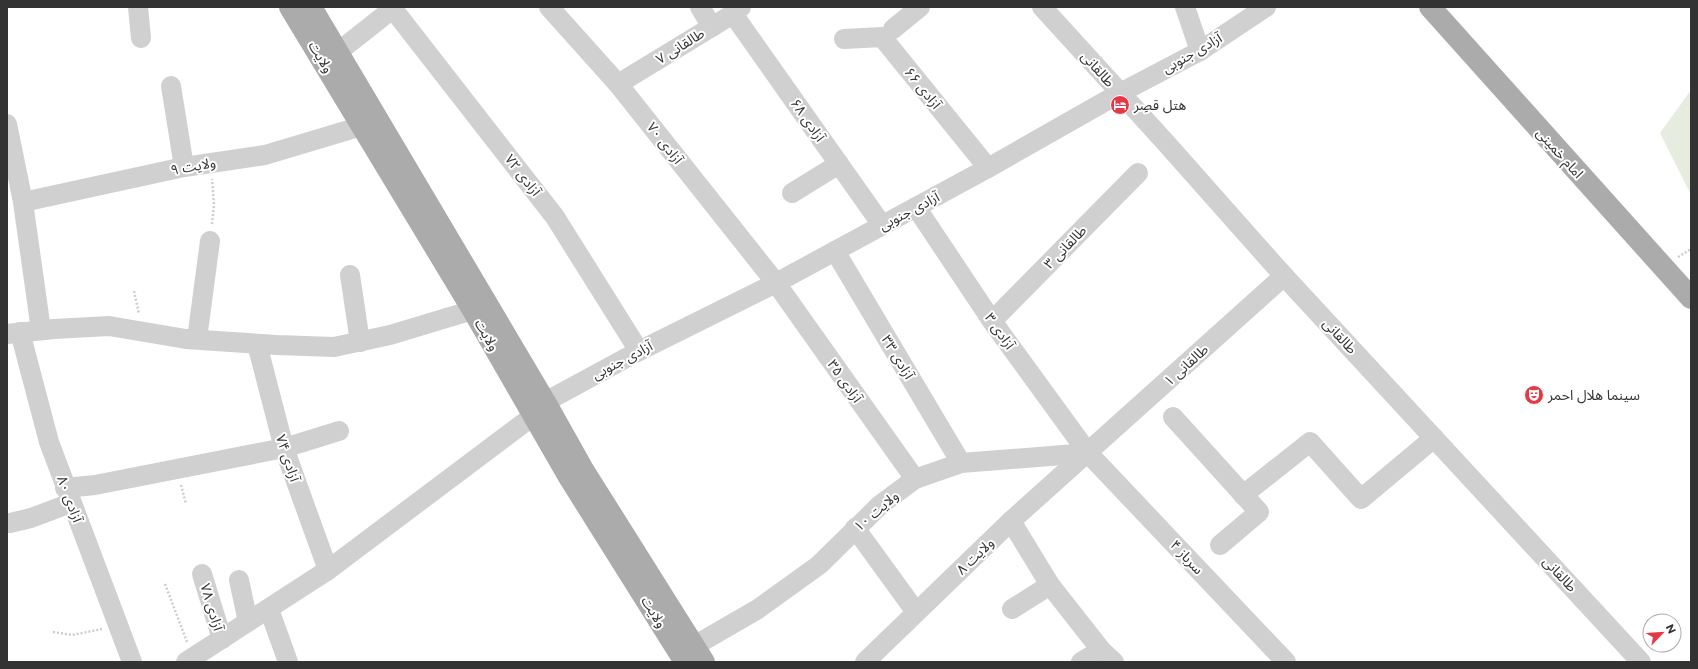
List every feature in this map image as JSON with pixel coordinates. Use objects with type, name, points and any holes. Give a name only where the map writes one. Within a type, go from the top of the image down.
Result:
[{"type":"main road","name":"ولایت","points":[[290,7],[473,310],[539,409],[582,468],[694,657]]},
{"type":"main road","name":"ولایت","points":[[311,7],[338,52],[539,409]]},
{"type":"main road","name":"امام خمینی","points":[[1430,7],[1691,298]]},
{"type":"street","points":[[138,7],[141,38]]},
{"type":"street","name":"آزادی ۷۰","points":[[549,7],[618,84],[776,282]]},
{"type":"street","points":[[700,7],[712,27]]},
{"type":"street","points":[[893,28],[920,7]]},
{"type":"street","name":"طالقانی","points":[[1042,7],[1166,143],[1284,276],[1641,662]]},
{"type":"street","points":[[1185,7],[1200,51]]},
{"type":"street","name":"آزادی جنوبی","points":[[190,660],[328,570],[539,409],[639,351],[835,251],[988,168],[1120,93],[1200,51],[1266,7]]},
{"type":"street","points":[[338,52],[394,8]]},
{"type":"street","name":"آزادی ۷۲","points":[[394,8],[555,217],[639,351]]},
{"type":"street","name":"طالقانی ۷","points":[[618,84],[712,27],[737,10]]},
{"type":"street","name":"آزادی ۶۸","points":[[737,10],[839,164],[882,225]]},
{"type":"street","name":"آزادی ۶۶","points":[[844,39],[882,37],[988,168]]},
{"type":"street","points":[[171,86],[184,167]]},
{"type":"street","points":[[7,124],[23,202],[41,330]]},
{"type":"street","name":"ولایت ۹","points":[[23,202],[184,167],[265,155],[362,126]]},
{"type":"street","points":[[792,193],[839,164]]},
{"type":"street","name":"طالقانی ۳","points":[[992,321],[1138,173]]},
{"type":"street","name":"آزادی ۳","points":[[916,207],[992,321],[1088,453]]},
{"type":"street","points":[[197,339],[210,241]]},
{"type":"street","name":"آزادی ۳۳","points":[[835,251],[961,463]]},
{"type":"street","points":[[350,275],[360,342]]},
{"type":"street","name":"طالقانی ۱","points":[[1088,453],[1284,276]]},
{"type":"street","name":"آزادی ۳۵","points":[[776,282],[915,479]]},
{"type":"street","points":[[14,333],[109,326],[197,339],[257,344],[334,347],[390,335],[473,310]]},
{"type":"street","name":"آزادی ۸۰","points":[[14,333],[49,442],[68,495],[132,662]]},
{"type":"street","name":"آزادی ۷۴","points":[[257,344],[284,448],[328,570]]},
{"type":"street","points":[[1173,417],[1259,512],[1220,545]]},
{"type":"street","points":[[10,523],[31,518],[68,495],[95,484],[284,448],[339,431]]},
{"type":"street","points":[[1243,495],[1310,442],[1361,499],[1434,438]]},
{"type":"street","name":"ولایت ۱۰","points":[[694,657],[812,570],[880,505],[915,479],[961,463],[1088,453]]},
{"type":"street","name":"ولایت ۸","points":[[865,662],[1010,521],[1088,453]]},
{"type":"street","name":"سرباز ۴","points":[[1088,453],[1286,662]]},
{"type":"street","points":[[1010,521],[1050,585],[1108,656],[1081,662]]},
{"type":"street","points":[[855,528],[916,612]]},
{"type":"street","name":"آزادی ۷۸","points":[[202,574],[222,639]]},
{"type":"street","points":[[238,580],[248,622]]},
{"type":"street","points":[[1012,608],[1050,585]]},
{"type":"street","points":[[269,609],[288,662]]},
{"type":"path","points":[[210,241],[214,205],[212,163]]},
{"type":"path","points":[[134,291],[143,332]]},
{"type":"path","points":[[165,584],[190,660]]},
{"type":"path","points":[[53,632],[72,636],[118,626]]},
{"type":"shaded area","points":[[1691,90],[1691,195],[1660,133]]},
{"type":"place","name":"هتل قصِر","points":[[1120,105]]},
{"type":"place","name":"سینما هلال احمر","points":[[1534,395]]}]
